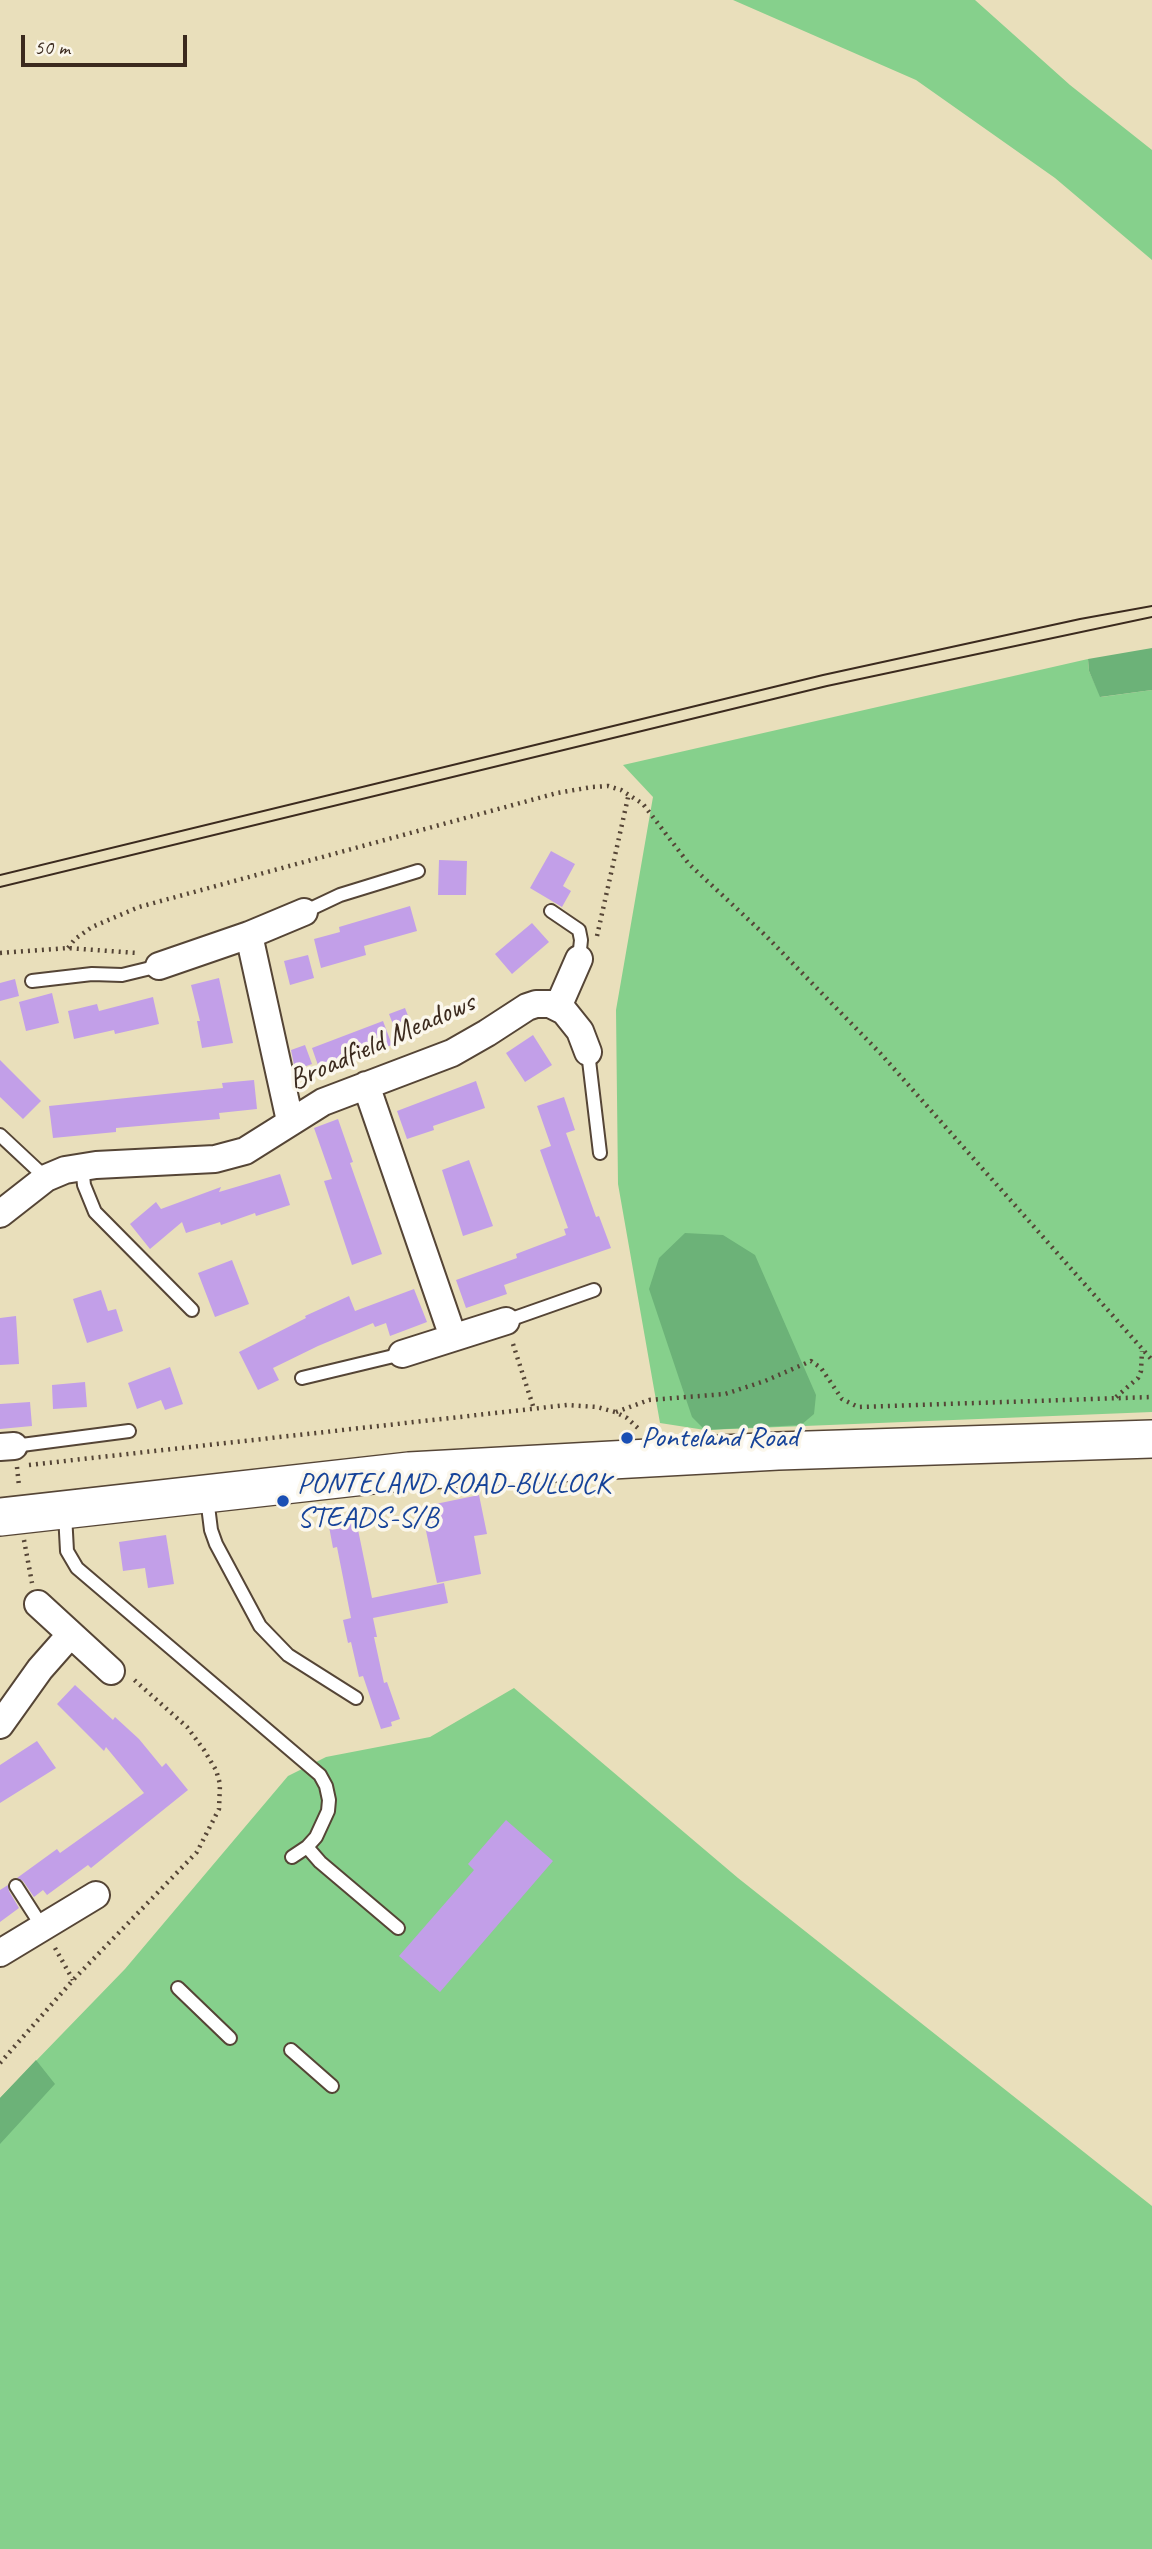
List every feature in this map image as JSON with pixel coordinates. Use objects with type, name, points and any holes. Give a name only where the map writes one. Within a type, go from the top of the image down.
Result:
[{"type":"main road","points":[[12,1524],[65,1510],[409,1471],[778,1451],[1152,1440]]},
{"type":"street","points":[[159,966],[249,935],[304,912]]},
{"type":"street","points":[[249,935],[290,1121]]},
{"type":"street","points":[[579,960],[558,1007],[575,1023],[588,1052]]},
{"type":"street","name":"Broadfield Meadows","points":[[0,1214],[46,1178],[82,1166],[229,1157],[261,1142],[323,1102],[452,1053],[487,1034],[527,1007],[544,1003],[558,1007]]},
{"type":"street","points":[[366,1085],[453,1337]]},
{"type":"street","points":[[402,1354],[453,1337],[509,1331]]},
{"type":"street","points":[[38,1604],[111,1671]]},
{"type":"street","points":[[0,1724],[40,1669],[70,1635]]},
{"type":"street","points":[[0,1953],[96,1895]]},
{"type":"lane","points":[[304,912],[340,895],[418,871]]},
{"type":"lane","points":[[551,911],[579,930],[579,960]]},
{"type":"lane","points":[[32,981],[92,974],[122,975],[159,966]]},
{"type":"lane","points":[[588,1052],[600,1153]]},
{"type":"lane","points":[[0,1135],[46,1178]]},
{"type":"lane","points":[[82,1166],[85,1185],[95,1212],[192,1310]]},
{"type":"lane","points":[[509,1331],[594,1290]]},
{"type":"lane","points":[[302,1378],[402,1354]]},
{"type":"lane","points":[[7,1453],[129,1432]]},
{"type":"lane","points":[[207,1494],[211,1530],[216,1544],[260,1626],[288,1656],[356,1698]]},
{"type":"lane","points":[[65,1510],[67,1551],[77,1568],[320,1775],[330,1800],[324,1825],[307,1847],[292,1857]]},
{"type":"lane","points":[[307,1847],[320,1862],[398,1928]]},
{"type":"lane","points":[[16,1886],[43,1928]]},
{"type":"lane","points":[[178,1988],[230,2038]]},
{"type":"lane","points":[[291,2050],[332,2086]]},
{"type":"path","points":[[68,948],[75,939],[92,927],[139,907],[312,859],[557,793],[608,786],[629,793],[650,811],[689,864],[766,936],[880,1053],[1152,1360]]},
{"type":"path","points":[[579,960],[588,956],[599,932],[629,793]]},
{"type":"path","points":[[0,953],[68,948],[138,953],[159,966]]},
{"type":"path","points":[[509,1331],[534,1409]]},
{"type":"path","points":[[1115,1398],[1138,1378],[1142,1350]]},
{"type":"path","points":[[615,1412],[649,1400],[725,1394],[765,1381],[811,1361],[821,1368],[842,1399],[858,1407],[1152,1397]]},
{"type":"path","points":[[7,1453],[217,1443],[581,1405],[615,1412],[635,1424],[664,1457]]},
{"type":"path","points":[[12,1524],[38,1604]]},
{"type":"path","points":[[0,2063],[73,1980],[197,1852],[214,1822],[222,1797],[216,1770],[195,1737],[125,1671],[111,1671]]},
{"type":"path","points":[[43,1928],[73,1980]]},
{"type":"green space","points":[[733,0],[975,0],[1070,85],[1152,150],[1152,260],[1055,178],[916,80]]},
{"type":"green space","points":[[1152,648],[1152,690],[1100,697],[1089,671],[1088,659]]},
{"type":"green space","points":[[1088,659],[1089,671],[1101,697],[1152,690],[1152,1412],[705,1430],[660,1423],[618,1184],[616,1010],[653,797],[623,765]]},
{"type":"green space","points":[[685,1233],[723,1235],[755,1255],[816,1395],[814,1414],[801,1425],[705,1430],[692,1417],[649,1289],[659,1258]]},
{"type":"green space","points":[[514,1688],[738,1878],[1152,2206],[1152,2549],[0,2549],[0,2098],[125,1969],[288,1776],[326,1757],[430,1737]]},
{"type":"green space","points":[[36,2060],[55,2084],[0,2144],[0,2098]]},
{"type":"building","points":[[551,851],[575,864],[563,886],[571,891],[562,907],[530,888]]},
{"type":"building","points":[[439,860],[467,861],[466,895],[438,895]]},
{"type":"building","points":[[410,906],[417,931],[364,946],[366,955],[321,968],[314,939],[340,932],[339,927]]},
{"type":"building","points":[[532,923],[549,942],[512,974],[495,954]]},
{"type":"building","points":[[308,955],[314,978],[290,985],[284,961]]},
{"type":"building","points":[[219,978],[233,1043],[202,1048],[197,1021],[200,1021],[191,985]]},
{"type":"building","points":[[15,979],[19,996],[0,1001],[0,983]]},
{"type":"building","points":[[52,993],[59,1023],[26,1031],[19,1002]]},
{"type":"building","points":[[153,997],[159,1024],[115,1034],[114,1030],[74,1039],[68,1011],[97,1004],[99,1011]]},
{"type":"building","points":[[405,1008],[412,1026],[396,1032],[389,1014]]},
{"type":"building","points":[[383,1021],[392,1045],[320,1071],[312,1048]]},
{"type":"building","points":[[533,1035],[552,1065],[525,1082],[506,1053]]},
{"type":"building","points":[[305,1045],[312,1064],[295,1070],[291,1050]]},
{"type":"building","points":[[0,1060],[41,1101],[23,1119],[0,1097]]},
{"type":"building","points":[[254,1080],[257,1109],[219,1113],[220,1119],[116,1128],[116,1132],[53,1138],[49,1106],[223,1088],[222,1083]]},
{"type":"building","points":[[476,1081],[485,1108],[433,1126],[434,1130],[407,1139],[397,1111]]},
{"type":"building","points":[[564,1097],[575,1130],[566,1133],[596,1217],[599,1216],[611,1248],[504,1285],[507,1294],[466,1308],[456,1280],[517,1258],[516,1254],[566,1235],[564,1229],[568,1228],[540,1150],[551,1146],[537,1106]]},
{"type":"building","points":[[338,1119],[353,1162],[350,1163],[382,1254],[352,1265],[324,1181],[332,1179],[314,1128]]},
{"type":"building","points":[[469,1160],[493,1226],[463,1236],[442,1170]]},
{"type":"building","points":[[280,1174],[290,1205],[186,1233],[182,1222],[150,1249],[130,1224],[156,1202],[161,1209],[221,1187],[219,1192]]},
{"type":"building","points":[[232,1260],[249,1304],[215,1317],[198,1273]]},
{"type":"building","points":[[414,1289],[427,1322],[390,1336],[386,1323],[375,1327],[373,1323],[273,1368],[279,1380],[258,1390],[239,1352],[306,1318],[305,1316],[349,1296],[355,1311]]},
{"type":"building","points":[[101,1290],[108,1311],[116,1309],[123,1331],[87,1343],[73,1299]]},
{"type":"building","points":[[16,1316],[19,1364],[0,1365],[0,1318]]},
{"type":"building","points":[[170,1367],[183,1404],[165,1410],[161,1400],[137,1409],[128,1383]]},
{"type":"building","points":[[85,1382],[87,1407],[53,1409],[52,1385]]},
{"type":"building","points":[[30,1402],[32,1426],[0,1429],[0,1404]]},
{"type":"building","points":[[479,1495],[487,1534],[474,1536],[481,1574],[437,1583],[421,1507]]},
{"type":"building","points":[[355,1515],[372,1598],[444,1583],[448,1603],[373,1618],[377,1637],[374,1637],[384,1683],[387,1682],[400,1719],[391,1722],[392,1726],[381,1729],[363,1676],[359,1677],[351,1642],[348,1643],[343,1620],[351,1618],[337,1547],[333,1548],[328,1521]]},
{"type":"building","points":[[166,1535],[174,1584],[148,1588],[145,1568],[123,1571],[119,1542]]},
{"type":"building","points":[[75,1685],[113,1720],[115,1717],[139,1739],[162,1767],[166,1763],[188,1790],[91,1868],[88,1865],[47,1895],[43,1890],[34,1897],[23,1881],[17,1878],[57,1849],[60,1853],[144,1793],[106,1747],[104,1751],[57,1704]]},
{"type":"building","points":[[37,1741],[56,1768],[0,1803],[0,1765]]},
{"type":"building","points":[[506,1820],[553,1861],[440,1992],[399,1956],[474,1870],[468,1864]]},
{"type":"building","points":[[8,1885],[19,1908],[0,1922],[0,1890]]},
{"type":"tram line","points":[[0,875],[823,675],[1152,606]]},
{"type":"tram line","points":[[0,887],[827,686],[1152,617]]},
{"type":"place","name":"Ponteland Road","points":[[627,1438]]},
{"type":"place","name":"PONTELAND ROAD-BULLOCK STEADS-S/B","points":[[283,1501]]}]
